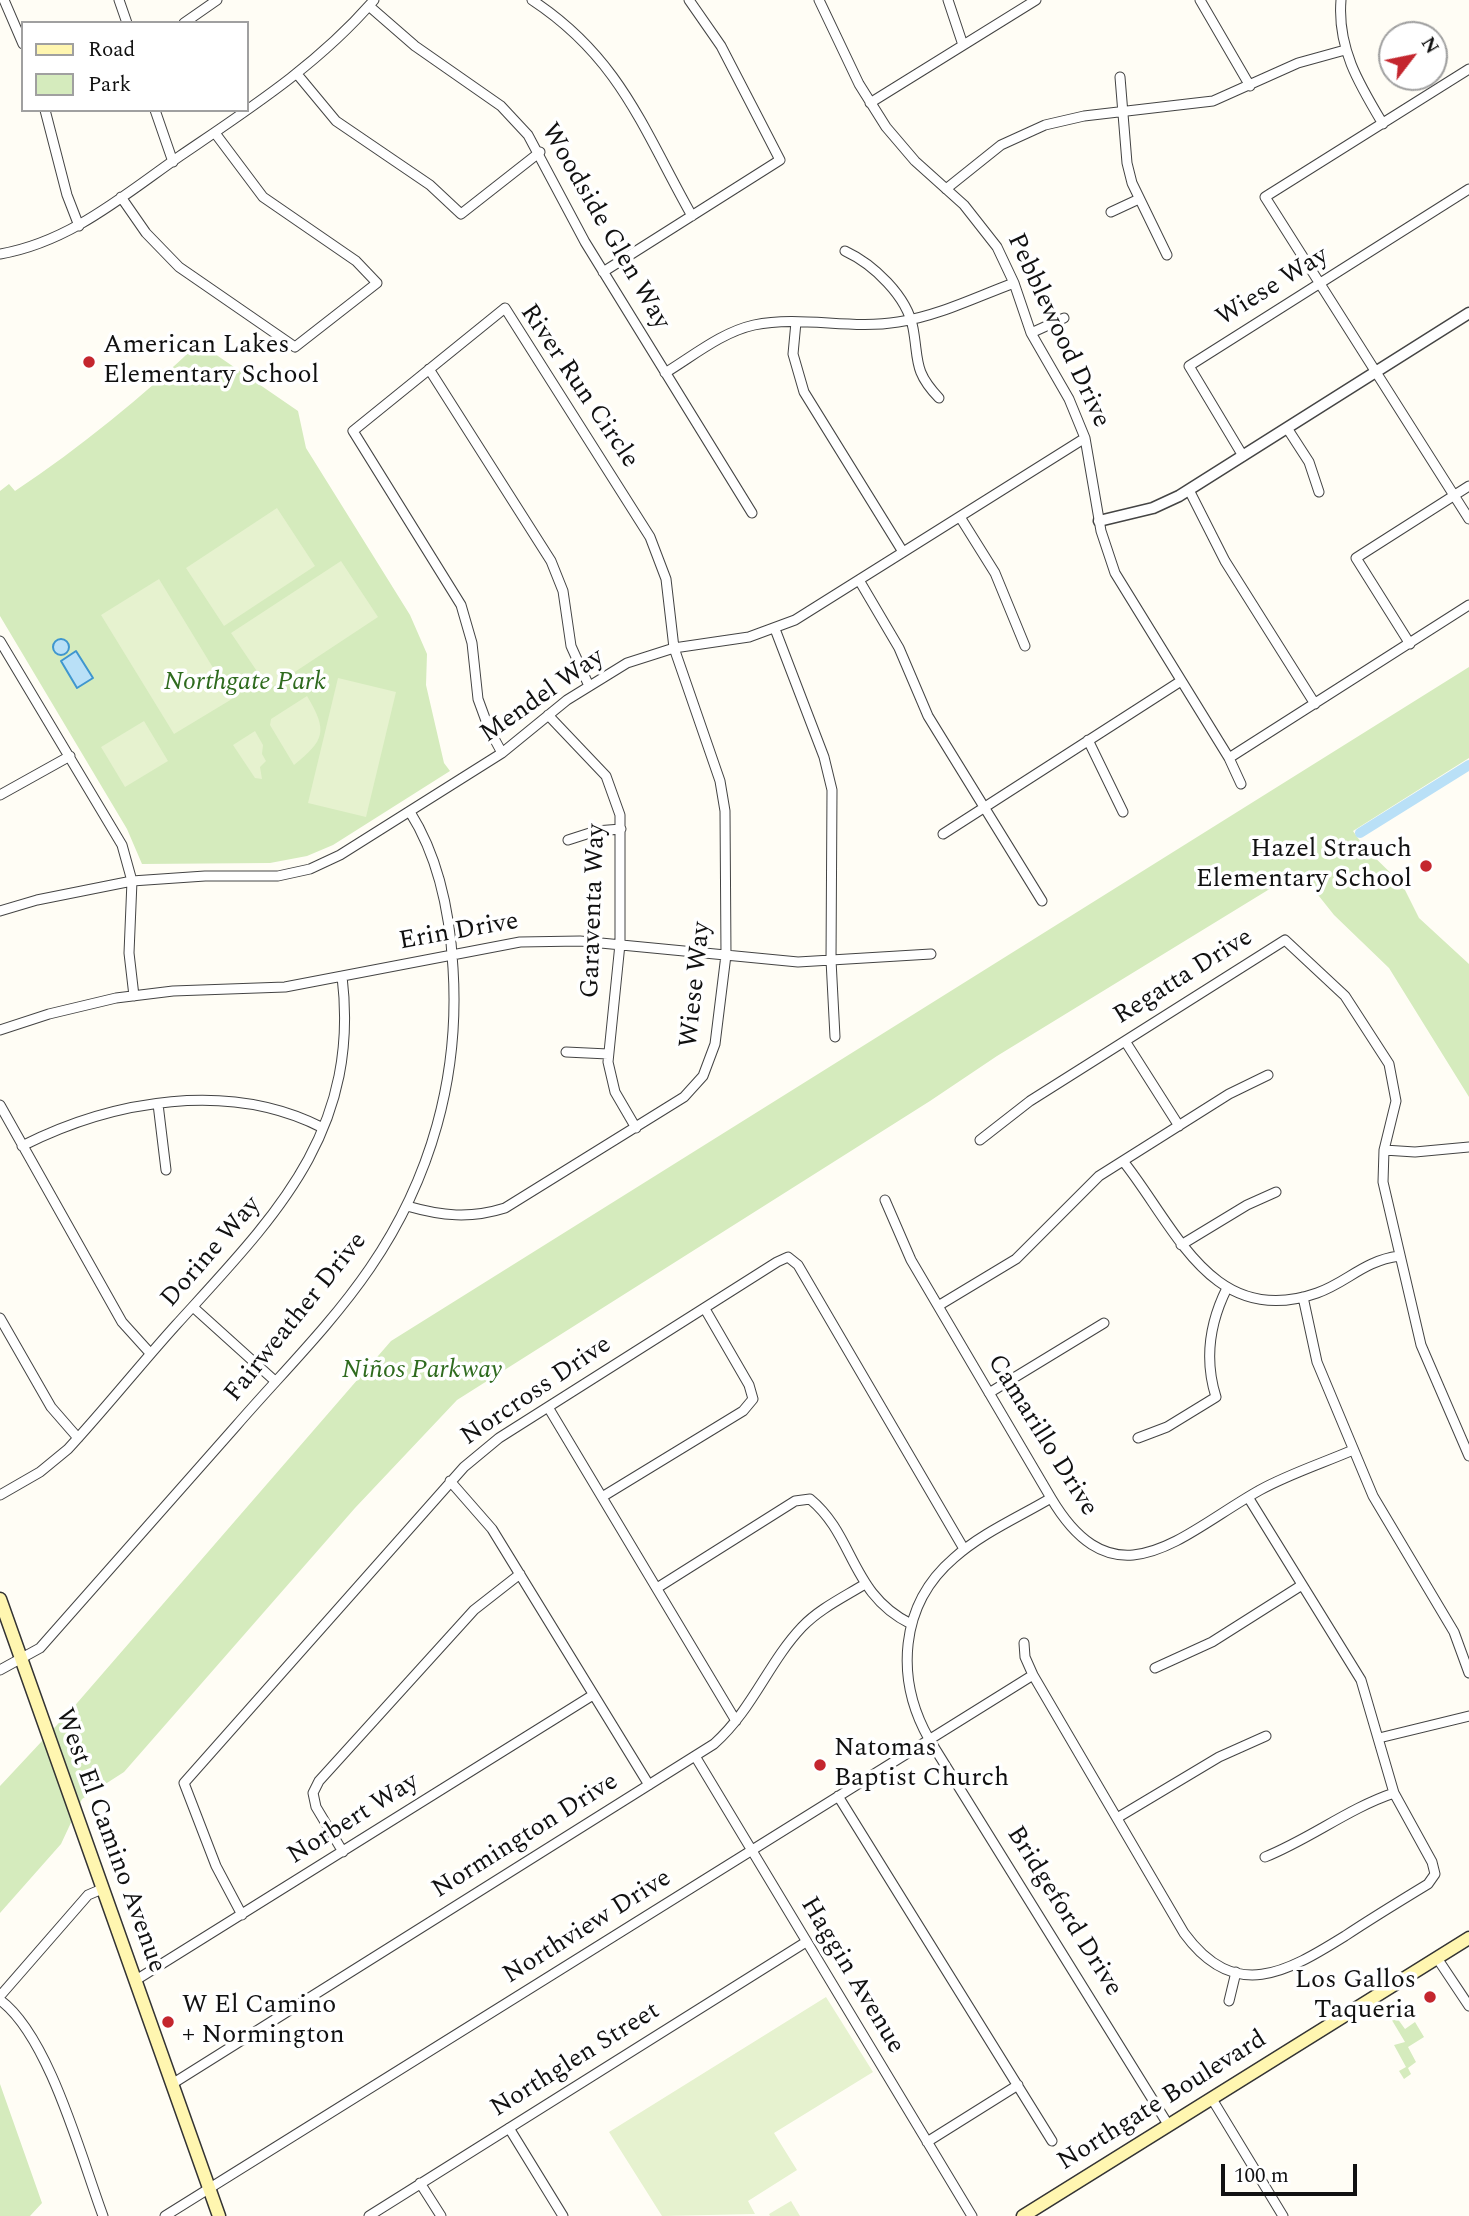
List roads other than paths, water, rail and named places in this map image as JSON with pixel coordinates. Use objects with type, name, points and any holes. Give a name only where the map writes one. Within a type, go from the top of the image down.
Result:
[{"type":"main road","name":"West El Camino Avenue","points":[[0,1599],[219,2216]]},
{"type":"main road","name":"Northgate Boulevard","points":[[1023,2216],[1469,1938]]},
{"type":"street","points":[[4,0],[21,39]]},
{"type":"street","points":[[118,0],[126,21]]},
{"type":"street","points":[[187,21],[217,0]]},
{"type":"street","points":[[532,0],[570,28],[620,83],[692,216]]},
{"type":"street","points":[[603,272],[780,160],[721,46],[689,0]]},
{"type":"street","name":"Pebblewood Drive","points":[[818,0],[870,103],[900,144],[989,234],[1014,284],[1031,333],[1069,399],[1086,438],[1099,522],[1115,573],[1229,758],[1241,783]]},
{"type":"street","points":[[947,0],[964,45]]},
{"type":"street","points":[[870,103],[1036,0]]},
{"type":"street","points":[[1200,0],[1250,86]]},
{"type":"street","points":[[1341,0],[1345,50],[1358,83],[1383,124]]},
{"type":"street","points":[[248,109],[297,74],[372,3]]},
{"type":"street","name":"Woodside Glen Way","points":[[372,3],[415,46],[501,106],[540,152],[603,272],[752,513]]},
{"type":"street","points":[[946,189],[981,158],[1023,134],[1060,121],[1198,105],[1250,86],[1298,62],[1345,50]]},
{"type":"street","points":[[1469,69],[1265,197],[1374,373],[1469,519]]},
{"type":"street","points":[[297,74],[336,121],[430,185],[461,214],[540,152]]},
{"type":"street","points":[[1120,77],[1127,163],[1139,199],[1167,255]]},
{"type":"street","points":[[46,112],[67,195],[79,226]]},
{"type":"street","points":[[156,112],[173,162]]},
{"type":"street","points":[[0,254],[40,245],[79,226],[244,112]]},
{"type":"street","points":[[121,197],[146,233],[179,267],[295,347],[377,283],[356,261],[263,197],[215,133]]},
{"type":"street","name":"Wiese Way","points":[[1243,456],[1189,366],[1469,190]]},
{"type":"street","points":[[1111,212],[1139,199]]},
{"type":"street","points":[[845,251],[867,263],[886,282],[910,320],[920,372],[939,398]]},
{"type":"street","points":[[666,373],[741,328],[772,322],[871,326],[910,320],[1014,284]]},
{"type":"street","name":"River Run Circle","points":[[502,753],[489,729],[478,699],[472,643],[461,605],[353,431],[505,308],[657,550],[666,579],[674,648]]},
{"type":"street","points":[[1099,522],[1153,508],[1189,490],[1468,316]]},
{"type":"street","points":[[1031,333],[1064,318]]},
{"type":"street","points":[[796,322],[793,354],[804,392],[904,552]]},
{"type":"street","points":[[429,369],[558,576],[566,607],[571,646],[589,686]]},
{"type":"street","points":[[1287,428],[1309,462],[1319,492]]},
{"type":"street","name":"Mendel Way","points":[[0,911],[49,897],[132,881],[294,873],[332,859],[502,753],[548,715],[628,663],[674,648],[735,640],[775,629],[859,580],[1086,438]]},
{"type":"street","points":[[1410,643],[1356,558],[1469,486]]},
{"type":"street","points":[[1189,490],[1225,561],[1315,704]]},
{"type":"street","points":[[960,517],[995,573],[1025,646]]},
{"type":"street","points":[[859,580],[899,648],[928,716],[1042,901]]},
{"type":"street","points":[[1229,758],[1469,605]]},
{"type":"street","points":[[775,629],[824,757],[832,790],[831,960],[835,1037]]},
{"type":"street","points":[[0,641],[116,832],[132,881],[129,953],[134,996]]},
{"type":"street","name":"Wiese Way","points":[[407,1206],[456,1217],[505,1208],[684,1097],[695,1088],[710,1064],[726,955],[723,796],[674,648]]},
{"type":"street","points":[[943,834],[984,805],[1181,681]]},
{"type":"street","name":"Garaventa Way","points":[[548,715],[606,776],[617,802],[621,829],[620,944],[608,1054],[615,1092],[636,1128]]},
{"type":"street","points":[[1088,740],[1123,812]]},
{"type":"street","points":[[0,795],[70,756]]},
{"type":"street","name":"Fairweather Drive","points":[[0,1670],[40,1648],[275,1381],[362,1279],[407,1206],[431,1147],[446,1091],[454,1027],[453,954],[435,865],[428,843],[410,811]]},
{"type":"street","points":[[568,840],[596,831],[621,829]]},
{"type":"street","name":"Regatta Drive","points":[[981,1140],[1030,1101],[1284,940],[1345,996],[1389,1064],[1396,1101],[1384,1150],[1383,1182],[1420,1345],[1469,1456]]},
{"type":"street","name":"Erin Drive","points":[[0,1030],[49,1014],[134,996],[285,987],[453,954],[540,941],[620,944],[798,962],[931,954]]},
{"type":"street","name":"Dorine Way","points":[[0,1495],[40,1472],[78,1438],[280,1208],[303,1171],[323,1128],[343,1058],[346,1012],[342,976]]},
{"type":"street","points":[[1125,1041],[1179,1126]]},
{"type":"street","points":[[566,1052],[608,1054]]},
{"type":"street","points":[[938,1306],[1016,1259],[1062,1215],[1084,1189],[1123,1161],[1268,1075]]},
{"type":"street","points":[[22,1146],[87,1118],[158,1104],[250,1102],[279,1109],[323,1128]]},
{"type":"street","points":[[158,1104],[166,1170]]},
{"type":"street","points":[[0,1105],[122,1322],[150,1353]]},
{"type":"street","points":[[1384,1150],[1415,1152],[1469,1147]]},
{"type":"street","points":[[1123,1161],[1162,1212],[1181,1245],[1200,1269],[1227,1288],[1270,1300],[1303,1297],[1324,1290],[1365,1265],[1399,1256]]},
{"type":"street","points":[[1181,1245],[1247,1205],[1276,1192]]},
{"type":"street","name":"Camarillo Drive","points":[[885,1200],[900,1240],[1051,1498],[1078,1536],[1104,1550],[1132,1555],[1153,1552],[1173,1544],[1248,1497],[1353,1450]]},
{"type":"street","name":"Norcross Drive","points":[[242,1915],[216,1866],[184,1783],[450,1481],[490,1445],[777,1262],[788,1257],[798,1265],[964,1549]]},
{"type":"street","points":[[1138,1438],[1167,1427],[1216,1397],[1209,1364],[1209,1344],[1216,1311],[1227,1288]]},
{"type":"street","points":[[1303,1297],[1317,1362],[1353,1450],[1383,1516],[1458,1639],[1469,1673]]},
{"type":"street","points":[[193,1307],[275,1381]]},
{"type":"street","points":[[602,1497],[743,1411],[753,1399],[749,1385],[705,1309]]},
{"type":"street","points":[[0,1318],[51,1406],[78,1438]]},
{"type":"street","points":[[989,1393],[1104,1323]]},
{"type":"street","points":[[548,1407],[737,1721]]},
{"type":"street","points":[[450,1481],[478,1510],[520,1574],[649,1785]]},
{"type":"street","points":[[1024,1643],[1025,1657],[1033,1675],[1193,1945],[1210,1960],[1236,1972],[1269,1974],[1297,1965],[1428,1884],[1435,1874],[1394,1793],[1361,1680],[1248,1497]]},
{"type":"street","name":"Bridgeford Drive","points":[[1051,1498],[964,1549],[929,1585],[911,1624],[906,1655],[907,1684],[915,1712],[929,1739],[1169,2126]]},
{"type":"street","points":[[657,1588],[795,1501],[810,1499],[824,1510],[865,1584],[884,1607],[911,1624]]},
{"type":"street","points":[[343,1852],[316,1807],[313,1793],[319,1782],[474,1610],[520,1574]]},
{"type":"street","name":"Normington Drive","points":[[172,2084],[714,1744],[737,1721],[802,1627],[818,1613],[865,1584]]},
{"type":"street","points":[[1156,1668],[1212,1642],[1302,1585]]},
{"type":"street","name":"Northview Drive","points":[[165,2216],[1033,1675]]},
{"type":"street","name":"Norbert Way","points":[[136,1980],[593,1695]]},
{"type":"street","points":[[1379,1738],[1469,1716]]},
{"type":"street","points":[[1117,1818],[1219,1757],[1266,1736]]},
{"type":"street","name":"Haggin Avenue","points":[[695,1756],[972,2216]]},
{"type":"street","points":[[1265,1857],[1310,1837],[1375,1799],[1394,1793]]},
{"type":"street","points":[[838,1796],[1052,2141]]},
{"type":"street","points":[[102,1889],[88,1895],[0,1998],[17,2014],[40,2046],[103,2216]]},
{"type":"street","name":"Northglen Street","points":[[369,2216],[806,1942]]},
{"type":"street","points":[[1437,1958],[1469,2006]]},
{"type":"street","points":[[1229,2001],[1236,1972]]},
{"type":"street","points":[[927,2142],[1018,2085]]},
{"type":"street","points":[[1212,2099],[1283,2216]]},
{"type":"street","points":[[509,2128],[564,2216]]},
{"type":"street","points":[[420,2183],[441,2216]]},
{"type":"water","points":[[61,639],[67,641],[67,653],[61,655],[55,653],[53,647],[55,641]]},
{"type":"water","points":[[76,651],[93,678],[77,688],[61,661]]},
{"type":"waterway","points":[[1360,833],[1469,765]]},
{"type":"place","name":"American Lakes Elementary School","points":[[89,362]]},
{"type":"place","name":"Hazel Strauch Elementary School","points":[[1426,866]]},
{"type":"place","name":"Natomas Baptist Church","points":[[820,1765]]},
{"type":"place","name":"Los Gallos Taqueria","points":[[1430,1997]]},
{"type":"place","name":"W El Camino + Normington","points":[[168,2022]]},
{"type":"park label","name":"Northgate Park","points":[[245,684]]},
{"type":"park label","name":"Niños Parkway","points":[[422,1372]]}]
